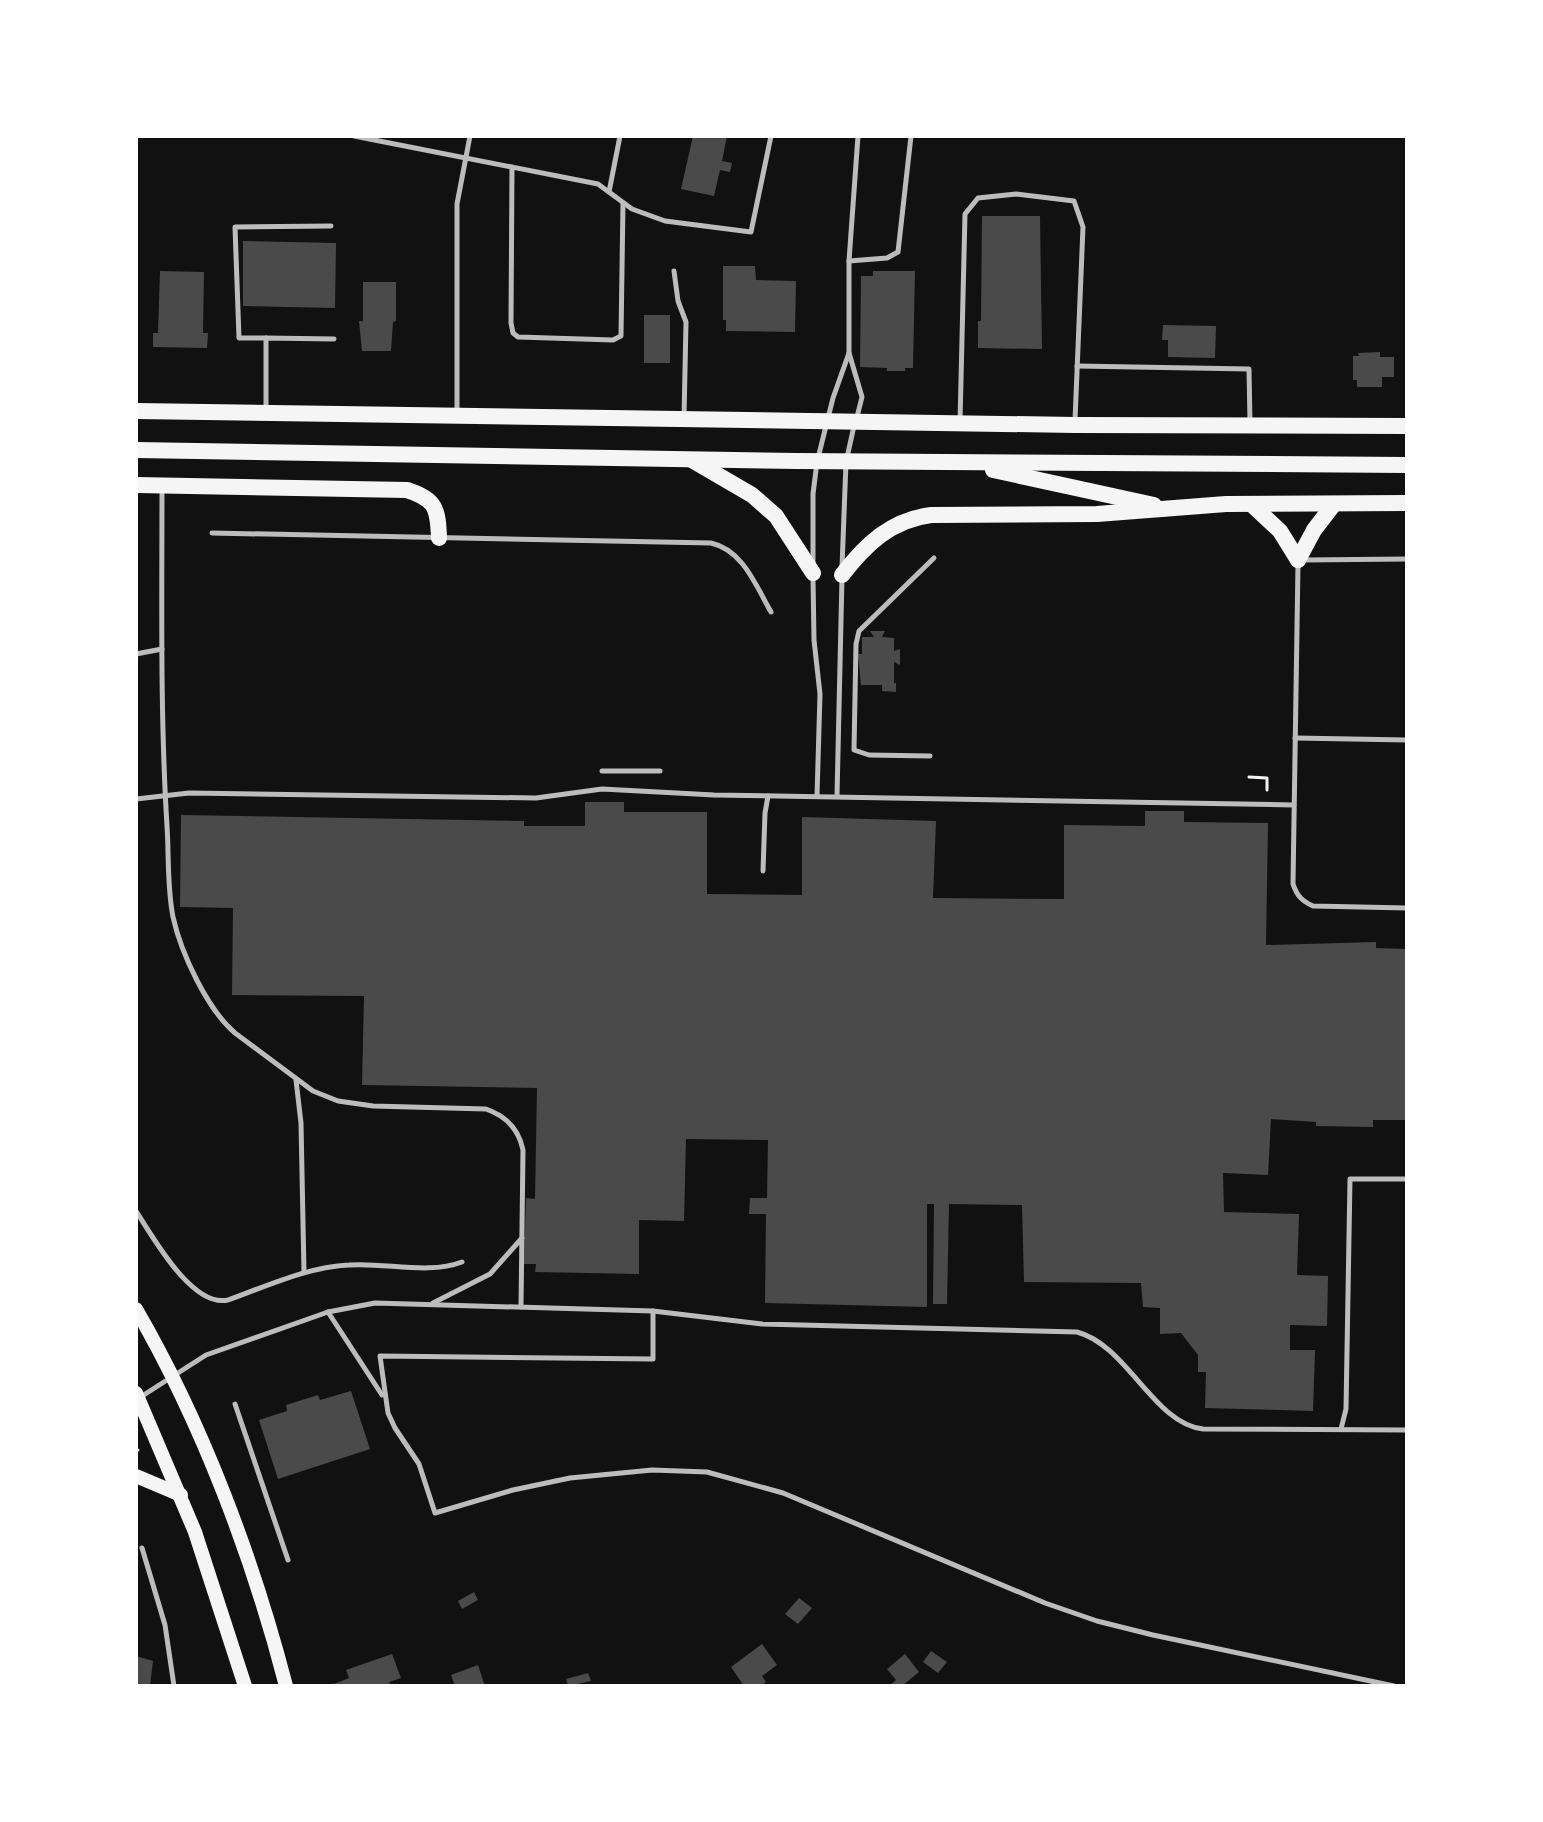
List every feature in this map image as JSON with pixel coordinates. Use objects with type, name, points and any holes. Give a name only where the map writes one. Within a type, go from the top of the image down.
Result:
[{"type":"main road","points":[[136,411],[1075,425],[1407,426]]},
{"type":"main road","points":[[136,450],[817,462],[1407,465]]},
{"type":"main road","points":[[691,460],[752,495],[776,516],[813,573]]},
{"type":"main road","points":[[963,463],[1168,508]]},
{"type":"main road","points":[[136,485],[407,490],[423,496],[436,508],[439,538]]},
{"type":"main road","points":[[842,575],[874,539],[888,528],[917,516],[1097,514],[1251,504],[1407,503]]},
{"type":"main road","points":[[1251,504],[1280,531],[1298,560]]},
{"type":"main road","points":[[1298,560],[1314,530],[1334,504]]},
{"type":"main road","points":[[136,1309],[197,1431],[248,1561],[286,1686]]},
{"type":"main road","points":[[137,1398],[181,1495],[213,1582],[245,1686]]},
{"type":"main road","points":[[136,1476],[181,1495]]},
{"type":"lane","points":[[354,136],[598,184],[632,209],[665,221],[751,232],[771,136]]},
{"type":"lane","points":[[457,415],[457,204],[470,136]]},
{"type":"lane","points":[[609,192],[620,136]]},
{"type":"lane","points":[[837,796],[846,462],[862,397],[849,353],[849,261],[858,136]]},
{"type":"lane","points":[[849,261],[887,258],[898,252],[911,136]]},
{"type":"lane","points":[[512,167],[511,323],[513,333],[518,337],[613,340],[621,336],[623,203]]},
{"type":"lane","points":[[960,423],[965,214],[978,198],[1016,194],[1074,201],[1083,227],[1075,425]]},
{"type":"lane","points":[[331,226],[235,227],[239,338],[334,339]]},
{"type":"lane","points":[[674,271],[678,301],[686,322],[684,419]]},
{"type":"lane","points":[[266,338],[266,413]]},
{"type":"lane","points":[[817,796],[820,694],[814,640],[813,494],[826,421],[849,353]]},
{"type":"lane","points":[[1077,366],[1249,369],[1250,425]]},
{"type":"lane","points":[[162,486],[164,795],[174,919],[207,1001],[223,1023],[296,1079],[325,1097],[354,1105],[476,1108],[504,1118],[517,1133],[523,1150],[521,1307]]},
{"type":"lane","points":[[212,533],[718,544],[742,563],[771,612]]},
{"type":"lane","points":[[930,756],[869,755],[854,750],[856,644],[859,631],[934,558]]},
{"type":"lane","points":[[1407,559],[1298,560],[1293,884],[1305,902],[1324,907],[1407,908]]},
{"type":"lane","points":[[136,654],[162,649]]},
{"type":"lane","points":[[1295,738],[1407,740]]},
{"type":"lane","points":[[602,771],[660,771]]},
{"type":"lane","points":[[136,799],[189,793],[536,798],[602,789],[768,796],[1294,805]]},
{"type":"lane","points":[[763,871],[768,796]]},
{"type":"lane","points":[[296,1079],[301,1123],[304,1272]]},
{"type":"lane","points":[[1341,1429],[1346,1409],[1350,1179],[1407,1179]]},
{"type":"lane","points":[[136,1211],[178,1273],[216,1301],[228,1300],[304,1272],[353,1264],[439,1266],[462,1262]]},
{"type":"lane","points":[[432,1304],[490,1274],[522,1238]]},
{"type":"lane","points":[[137,1398],[206,1355],[328,1312],[375,1303],[432,1304],[653,1311],[762,1324],[1077,1332],[1098,1340],[1172,1416],[1187,1426],[1203,1429],[1407,1430]]},
{"type":"lane","points":[[384,1397],[380,1356],[653,1359],[653,1311]]},
{"type":"lane","points":[[328,1312],[384,1397],[395,1428],[419,1464],[435,1513],[513,1490],[570,1478],[652,1470],[707,1472],[783,1493],[1045,1603],[1097,1621],[1394,1686]]},
{"type":"lane","points":[[235,1404],[288,1560]]},
{"type":"lane","points":[[142,1548],[165,1625],[174,1686]]},
{"type":"path","points":[[1249,777],[1267,778],[1267,790]]},
{"type":"building","points":[[693,136],[727,136],[722,161],[732,163],[730,172],[720,170],[714,196],[681,189]]},
{"type":"building","points":[[982,216],[1040,216],[1042,349],[978,348]]},
{"type":"building","points":[[243,241],[336,243],[335,308],[243,306]]},
{"type":"building","points":[[723,266],[755,266],[756,280],[796,281],[795,332],[726,331],[726,320],[723,320]]},
{"type":"building","points":[[160,271],[204,272],[203,333],[208,333],[207,348],[153,347],[153,333],[158,333]]},
{"type":"building","points":[[873,271],[915,271],[913,368],[905,368],[905,371],[860,367],[861,276],[873,276]]},
{"type":"building","points":[[363,282],[396,282],[396,321],[393,322],[391,351],[362,351],[359,321],[363,321]]},
{"type":"building","points":[[644,315],[670,315],[670,363],[644,363]]},
{"type":"building","points":[[1163,325],[1216,326],[1215,358],[1168,357],[1168,340],[1162,340]]},
{"type":"building","points":[[1380,352],[1380,357],[1394,357],[1394,377],[1382,377],[1382,387],[1357,387],[1357,380],[1353,380],[1353,356]]},
{"type":"building","points":[[870,631],[885,631],[882,637],[894,638],[894,651],[900,649],[900,665],[894,662],[896,692],[882,691],[882,685],[861,685],[858,654],[862,654],[862,637],[874,637]]},
{"type":"building","points":[[585,802],[624,802],[624,812],[707,812],[707,894],[802,895],[802,817],[936,821],[933,898],[1064,899],[1064,825],[1145,826],[1145,811],[1184,811],[1184,822],[1268,823],[1266,945],[1376,942],[1376,948],[1407,949],[1407,1120],[1373,1120],[1373,1127],[1316,1126],[1316,1122],[1271,1119],[1268,1175],[1223,1173],[1224,1212],[1299,1214],[1297,1275],[1328,1276],[1327,1326],[1290,1325],[1290,1350],[1315,1350],[1313,1411],[1205,1408],[1206,1372],[1198,1372],[1198,1355],[1181,1333],[1160,1334],[1160,1308],[1143,1307],[1141,1283],[1024,1282],[1022,1205],[949,1204],[947,1304],[933,1304],[934,1204],[927,1204],[927,1307],[765,1303],[766,1214],[749,1214],[750,1198],[767,1198],[768,1140],[686,1139],[684,1221],[639,1220],[639,1274],[535,1272],[536,1264],[524,1264],[526,1198],[535,1199],[537,1088],[362,1085],[364,996],[232,995],[233,908],[180,907],[181,815],[524,821],[524,826],[585,826]]},
{"type":"building","points":[[351,1391],[370,1449],[278,1479],[259,1420],[287,1411],[286,1405],[318,1395],[320,1400]]},
{"type":"building","points":[[474,1592],[478,1600],[462,1609],[458,1601]]},
{"type":"building","points":[[799,1598],[812,1608],[798,1624],[785,1614]]},
{"type":"building","points":[[762,1644],[777,1665],[762,1676],[766,1682],[760,1686],[744,1686],[731,1667]]},
{"type":"building","points":[[931,1651],[947,1662],[938,1673],[923,1662]]},
{"type":"building","points":[[392,1654],[401,1678],[389,1682],[391,1686],[335,1686],[349,1678],[346,1670]]},
{"type":"building","points":[[905,1654],[919,1672],[902,1686],[889,1686],[896,1680],[887,1669]]},
{"type":"building","points":[[136,1656],[153,1661],[150,1686],[136,1686]]},
{"type":"building","points":[[478,1665],[485,1686],[455,1686],[451,1675]]},
{"type":"building","points":[[588,1673],[591,1681],[568,1686],[566,1679]]}]
